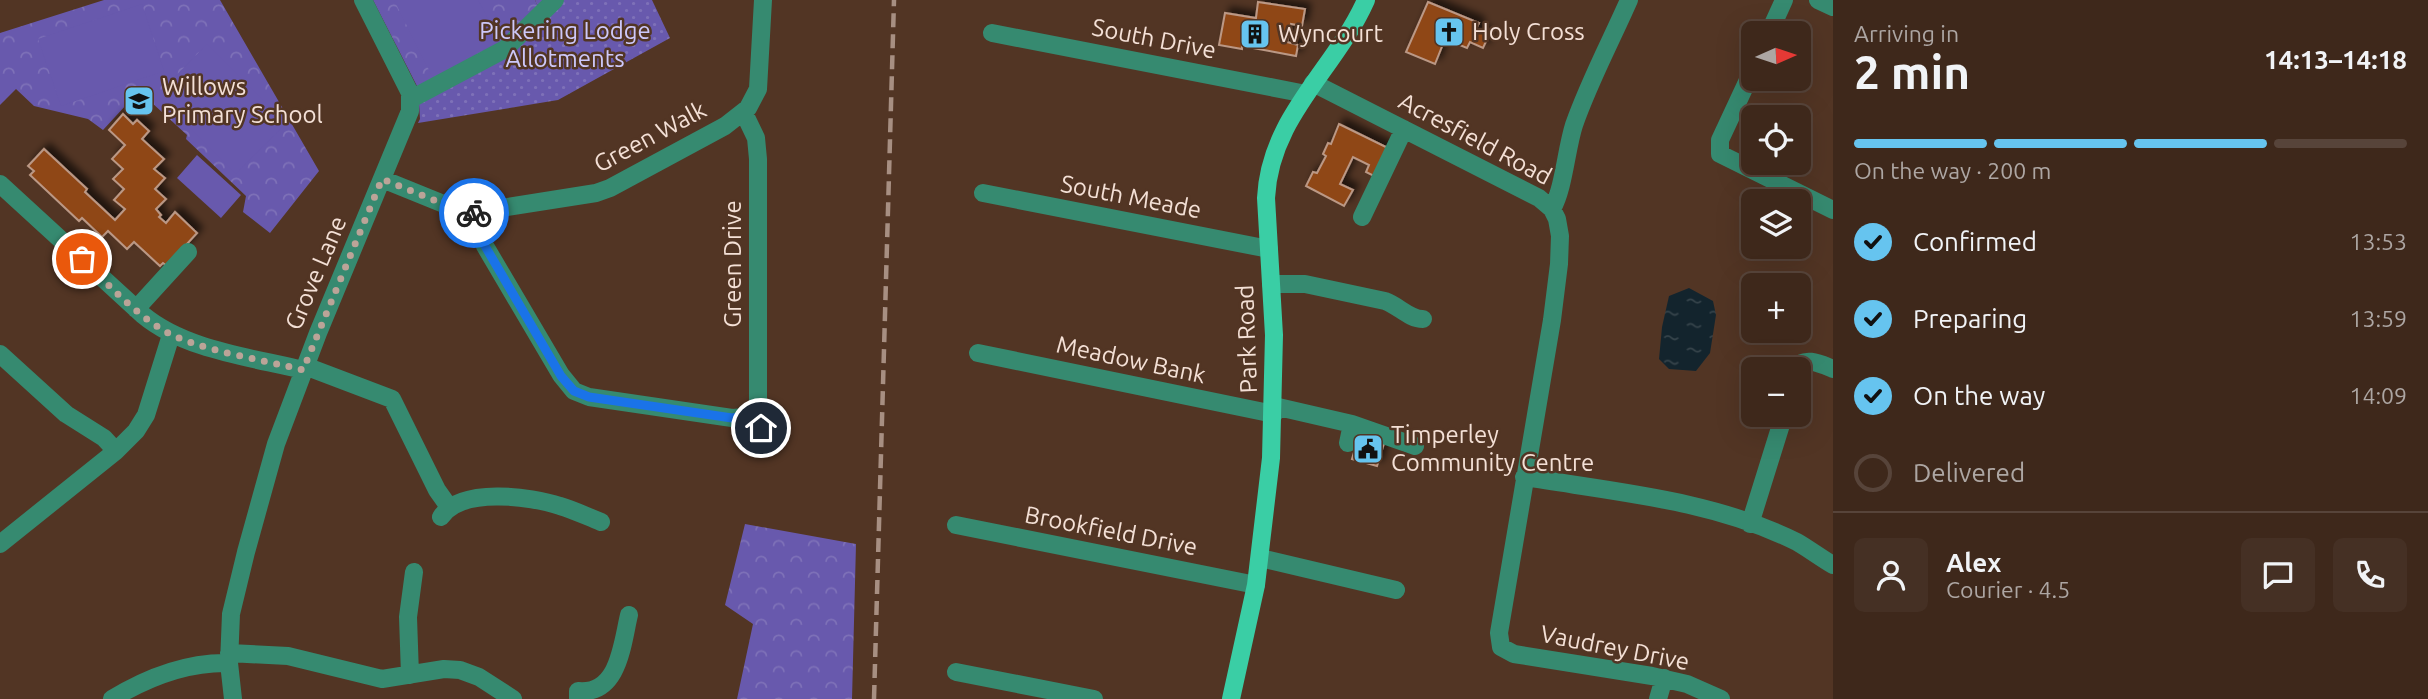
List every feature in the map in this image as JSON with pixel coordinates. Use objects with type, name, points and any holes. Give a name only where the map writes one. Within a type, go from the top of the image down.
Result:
[{"type":"main road","name":"Park Road","points":[[1231,699],[1256,585],[1268,489],[1274,410],[1274,345],[1266,198],[1271,162],[1285,127],[1351,29],[1366,0]]},
{"type":"street","points":[[363,0],[411,99],[505,49],[555,0]]},
{"type":"street","name":"Green Walk","points":[[382,179],[461,211],[474,213],[601,192],[744,113],[758,89],[763,0]]},
{"type":"street","points":[[1552,209],[1557,199],[1578,114],[1629,0]]},
{"type":"street","points":[[1774,21],[1784,0]]},
{"type":"street","name":"South Drive","points":[[992,33],[1310,89]]},
{"type":"street","name":"Acresfield Road","points":[[1310,89],[1405,129],[1539,198],[1552,209],[1560,230],[1552,320],[1499,633],[1501,648]]},
{"type":"street","points":[[1743,91],[1720,140],[1720,154],[1833,210]]},
{"type":"street","name":"Grove Lane","points":[[233,699],[229,658],[232,614],[276,444],[304,368],[408,119],[411,99]]},
{"type":"street","name":"Green Drive","points":[[474,213],[485,246],[570,396],[756,421],[758,159],[755,138],[744,113]]},
{"type":"street","points":[[1362,217],[1405,129]]},
{"type":"street","points":[[0,184],[136,309],[171,335],[196,344],[304,368],[392,399],[445,512],[470,499],[516,498],[560,506],[601,522]]},
{"type":"street","name":"South Meade","points":[[983,192],[1269,249]]},
{"type":"street","points":[[136,309],[188,252]]},
{"type":"street","points":[[1271,284],[1305,284],[1385,301],[1396,305],[1418,323]]},
{"type":"street","points":[[0,544],[116,451],[136,431],[146,415],[171,335]]},
{"type":"street","name":"Meadow Bank","points":[[978,353],[1352,424],[1415,446]]},
{"type":"street","points":[[0,354],[66,414],[104,439],[116,451]]},
{"type":"street","points":[[1811,361],[1833,369]]},
{"type":"street","points":[[1348,443],[1352,424]]},
{"type":"street","points":[[1751,524],[1780,427]]},
{"type":"street","points":[[1524,477],[1676,502],[1751,524],[1798,543],[1833,565]]},
{"type":"street","name":"Brookfield Drive","points":[[956,524],[1256,585]]},
{"type":"street","points":[[1260,558],[1396,590]]},
{"type":"street","points":[[410,676],[408,617],[417,581]]},
{"type":"street","points":[[578,695],[598,689],[615,672],[629,615]]},
{"type":"street","name":"Vaudrey Drive","points":[[1501,648],[1514,654],[1664,678],[1687,684],[1721,699]]},
{"type":"street","points":[[112,699],[167,672],[229,658],[288,656],[374,678],[410,676],[444,668],[460,670],[479,677],[513,699]]},
{"type":"street","points":[[956,672],[1094,699]]},
{"type":"street","points":[[1658,699],[1664,678]]},
{"type":"green space","points":[[104,0],[220,0],[319,171],[270,233],[243,212],[246,196],[186,139],[187,135],[139,91],[103,130],[88,119],[34,106],[16,89],[0,105],[0,33]]},
{"type":"green space","points":[[373,0],[535,0],[538,6],[507,43],[418,88]]},
{"type":"green space","points":[[394,0],[478,0],[500,41],[433,78]]},
{"type":"green space","name":"Pickering Lodge Allotments","points":[[535,0],[652,0],[670,38],[558,100],[418,123],[418,88],[538,6]]},
{"type":"green space","points":[[142,4],[164,71],[61,106],[38,39]]},
{"type":"green space","points":[[207,44],[286,123],[236,174],[157,95]]},
{"type":"green space","points":[[197,155],[241,195],[221,218],[177,178]]},
{"type":"green space","points":[[745,524],[856,544],[852,699],[737,699],[753,624],[725,605]]},
{"type":"water","points":[[1689,288],[1713,301],[1716,315],[1710,353],[1696,371],[1669,369],[1659,359],[1669,296]]},
{"type":"building","name":"Wyncourt","points":[[1258,2],[1305,9],[1302,26],[1291,24],[1287,42],[1298,45],[1296,56],[1242,46],[1242,49],[1219,45],[1225,13],[1256,18]]},
{"type":"building","name":"Holy Cross","points":[[1428,2],[1479,23],[1476,29],[1489,35],[1483,48],[1470,42],[1467,48],[1445,39],[1435,64],[1406,52]]},
{"type":"building","points":[[123,114],[133,124],[137,120],[149,131],[142,139],[164,159],[154,169],[165,178],[155,189],[166,199],[156,209],[161,215],[159,217],[166,223],[175,212],[197,233],[167,266],[163,263],[160,266],[134,242],[127,249],[108,231],[102,237],[82,218],[79,221],[30,175],[34,171],[28,166],[44,149],[87,189],[85,192],[115,220],[125,209],[114,200],[124,189],[113,179],[123,169],[112,159],[125,145],[109,130]]},
{"type":"building","points":[[1339,124],[1392,150],[1378,178],[1366,172],[1369,165],[1353,157],[1340,184],[1353,190],[1344,206],[1306,186],[1313,172],[1317,173],[1326,156],[1323,154],[1328,143],[1331,144]]},
{"type":"building","name":"Timperley Community Centre","points":[[1360,432],[1385,440],[1377,466],[1352,459]]},
{"type":"railway","points":[[874,699],[894,0]]},
{"type":"way so far","points":[[82,259],[143,315],[171,335],[196,344],[303,370],[382,179],[461,211],[474,213]]},
{"type":"place","name":"Holy Cross","points":[[1449,32]]},
{"type":"place","name":"Wyncourt","points":[[1255,34]]},
{"type":"place","name":"Willows Primary School","points":[[139,101]]},
{"type":"place","name":"Timperley Community Centre","points":[[1368,449]]},
{"type":"route","points":[[474,213],[485,246],[561,376],[574,391],[581,396],[732,418],[750,415],[761,428]]}]
